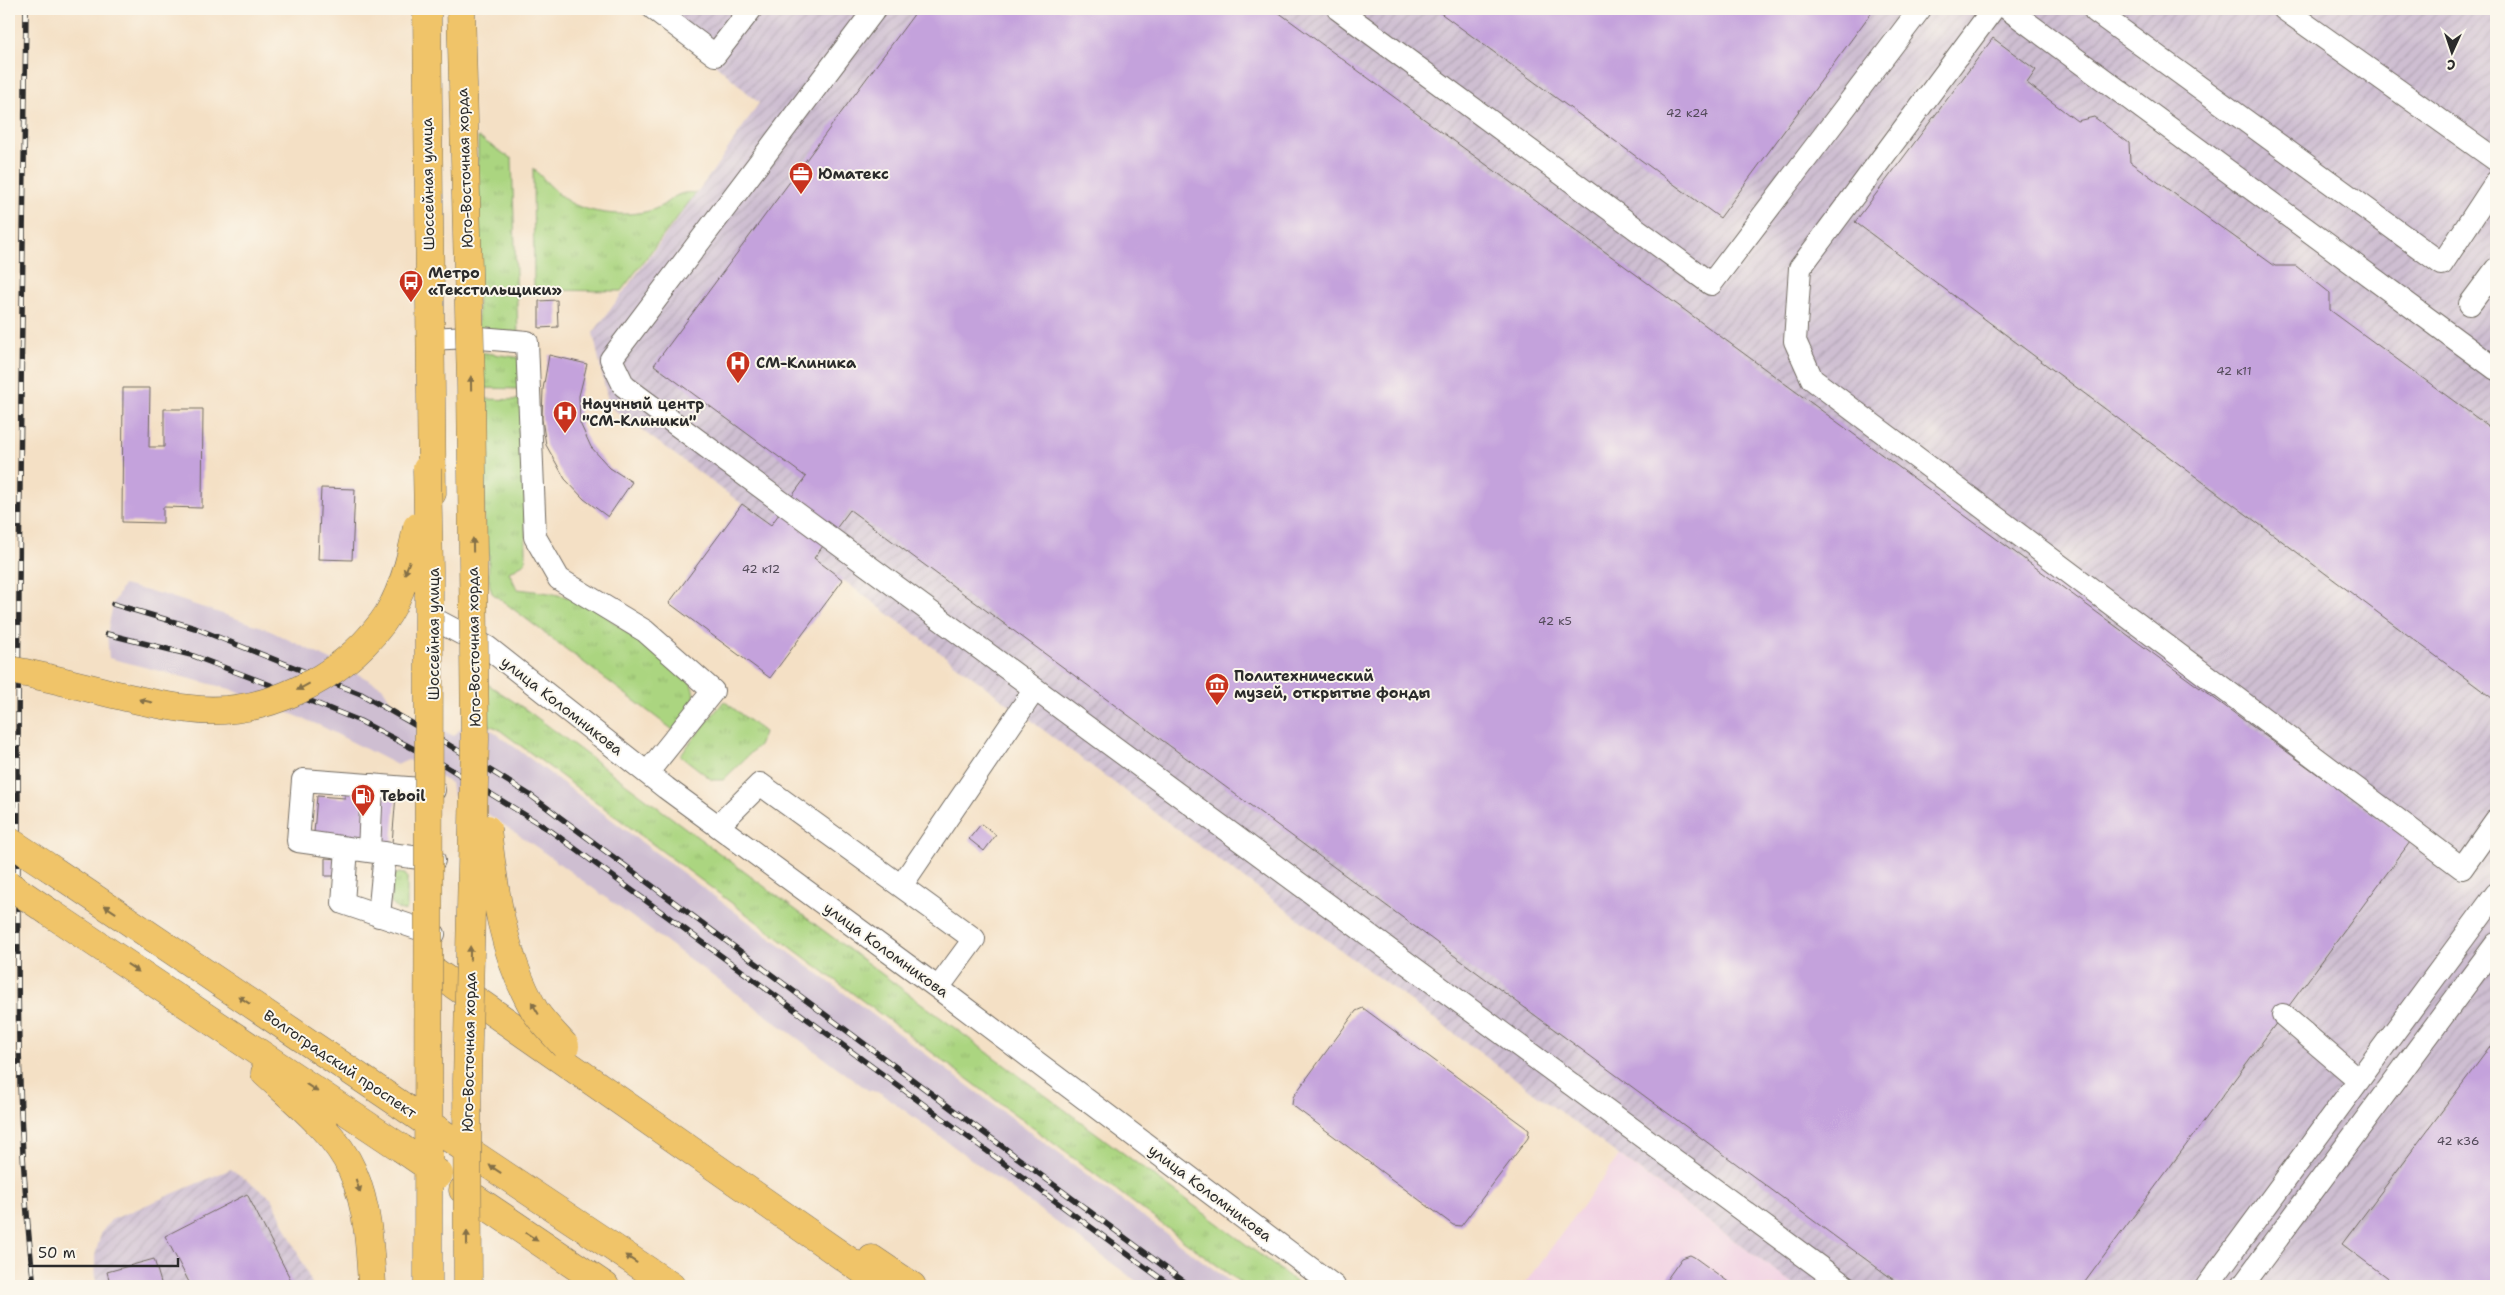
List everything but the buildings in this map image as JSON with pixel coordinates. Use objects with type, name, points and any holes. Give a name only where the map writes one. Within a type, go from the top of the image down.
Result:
[{"type":"main road","points":[[416,9],[429,570],[428,1273],[433,1286]]},
{"type":"main road","name":"Шоссейная улица","points":[[427,9],[434,619],[434,971],[428,1273]]},
{"type":"main road","name":"Юго-Восточная хорда","points":[[461,9],[471,384],[475,739],[467,1071],[468,1286]]},
{"type":"main road","points":[[9,670],[45,676],[155,704],[192,710],[228,710],[263,703],[300,690],[332,670],[362,646],[383,621],[399,591],[411,559],[427,469]]},
{"type":"main road","points":[[475,739],[495,893],[505,935],[519,975],[536,1011],[565,1046],[600,1074],[912,1286]]},
{"type":"main road","name":"Волгоградский проспект","points":[[9,841],[671,1286]]},
{"type":"main road","points":[[9,885],[604,1286]]},
{"type":"main road","points":[[434,971],[885,1286]]},
{"type":"main road","points":[[200,1013],[299,1104],[336,1143],[352,1169],[365,1208],[371,1253],[372,1286]]},
{"type":"street","points":[[654,9],[715,55],[751,9]]},
{"type":"street","points":[[875,9],[611,360],[624,386],[1845,1286]]},
{"type":"street","points":[[1338,9],[1711,284],[1920,9]]},
{"type":"street","points":[[1993,9],[1800,268],[1795,341],[1812,379],[2462,868],[2496,820]]},
{"type":"street","points":[[2008,9],[2496,369]]},
{"type":"street","points":[[2096,9],[2095,11],[2442,264],[2496,182]]},
{"type":"street","points":[[2284,9],[2496,160]]},
{"type":"street","points":[[2470,304],[2496,269]]},
{"type":"street","points":[[430,340],[468,337],[527,342],[535,537],[559,579],[645,631],[713,691],[647,773]]},
{"type":"street","name":"улица Коломникова","points":[[434,619],[487,647],[647,773],[938,988],[1334,1286]]},
{"type":"street","points":[[901,886],[1035,689]]},
{"type":"street","points":[[434,782],[372,785],[303,780],[298,841],[434,860]]},
{"type":"street","points":[[718,826],[760,784],[974,939],[938,988]]},
{"type":"street","points":[[372,785],[367,850],[379,916]]},
{"type":"street","points":[[367,850],[344,903],[434,934]]},
{"type":"street","points":[[2206,1286],[2496,894]]},
{"type":"street","points":[[2242,1286],[2496,944]]},
{"type":"street","points":[[2282,1015],[2359,1080]]},
{"type":"shaded area","points":[[648,9],[2496,9],[2496,1286],[1796,1286],[1082,759],[843,580],[770,678],[669,603],[742,504],[609,406],[593,333],[715,168],[759,103],[687,39]]},
{"type":"shaded area","points":[[123,585],[165,595],[262,627],[382,687],[394,707],[454,736],[467,721],[493,731],[1236,1286],[1143,1286],[881,1093],[868,1090],[538,848],[470,802],[453,795],[451,783],[408,760],[397,765],[321,726],[230,689],[109,658],[107,634],[113,604]]},
{"type":"shaded area","points":[[1619,1156],[1796,1286],[1523,1286]]},
{"type":"shaded area","points":[[231,1169],[272,1198],[313,1286],[96,1286],[95,1256],[101,1233],[111,1220]]},
{"type":"green space","points":[[478,137],[512,159],[518,334],[478,329]]},
{"type":"green space","points":[[533,168],[566,200],[585,209],[608,213],[631,214],[652,210],[677,195],[696,193],[621,291],[534,290]]},
{"type":"green space","points":[[479,352],[522,358],[521,389],[480,388]]},
{"type":"green space","points":[[483,399],[522,400],[526,552],[525,563],[509,572],[517,589],[569,598],[598,610],[690,682],[694,697],[693,703],[673,730],[492,593],[489,579],[488,550],[484,536]]},
{"type":"green space","points":[[483,681],[528,711],[1302,1286],[1245,1286],[497,728],[477,721]]},
{"type":"green space","points":[[724,701],[764,732],[760,744],[723,780],[712,780],[680,755]]},
{"type":"green space","points":[[399,873],[405,874],[407,877],[407,909],[404,911],[397,909],[391,903],[393,876]]},
{"type":"railway","points":[[26,9],[19,596],[18,978],[23,1163],[34,1286]]},
{"type":"railway","points":[[113,604],[195,628],[361,694],[441,740],[530,795],[1190,1286]]},
{"type":"railway","points":[[107,634],[191,655],[273,686],[360,721],[439,762],[551,831],[1171,1286]]},
{"type":"railway","points":[[9,1282],[10,1286]]},
{"type":"place","name":"Юматекс","points":[[801,195]]},
{"type":"place","name":"Метро «Текстильщики»","points":[[411,303]]},
{"type":"place","name":"СМ-Клиника","points":[[738,384]]},
{"type":"place","name":"Научный центр \"СМ-Клиники\"","points":[[565,434]]},
{"type":"place","name":"Политехнический музей, открытые фонды","points":[[1217,706]]},
{"type":"place","name":"Teboil","points":[[363,817]]}]
